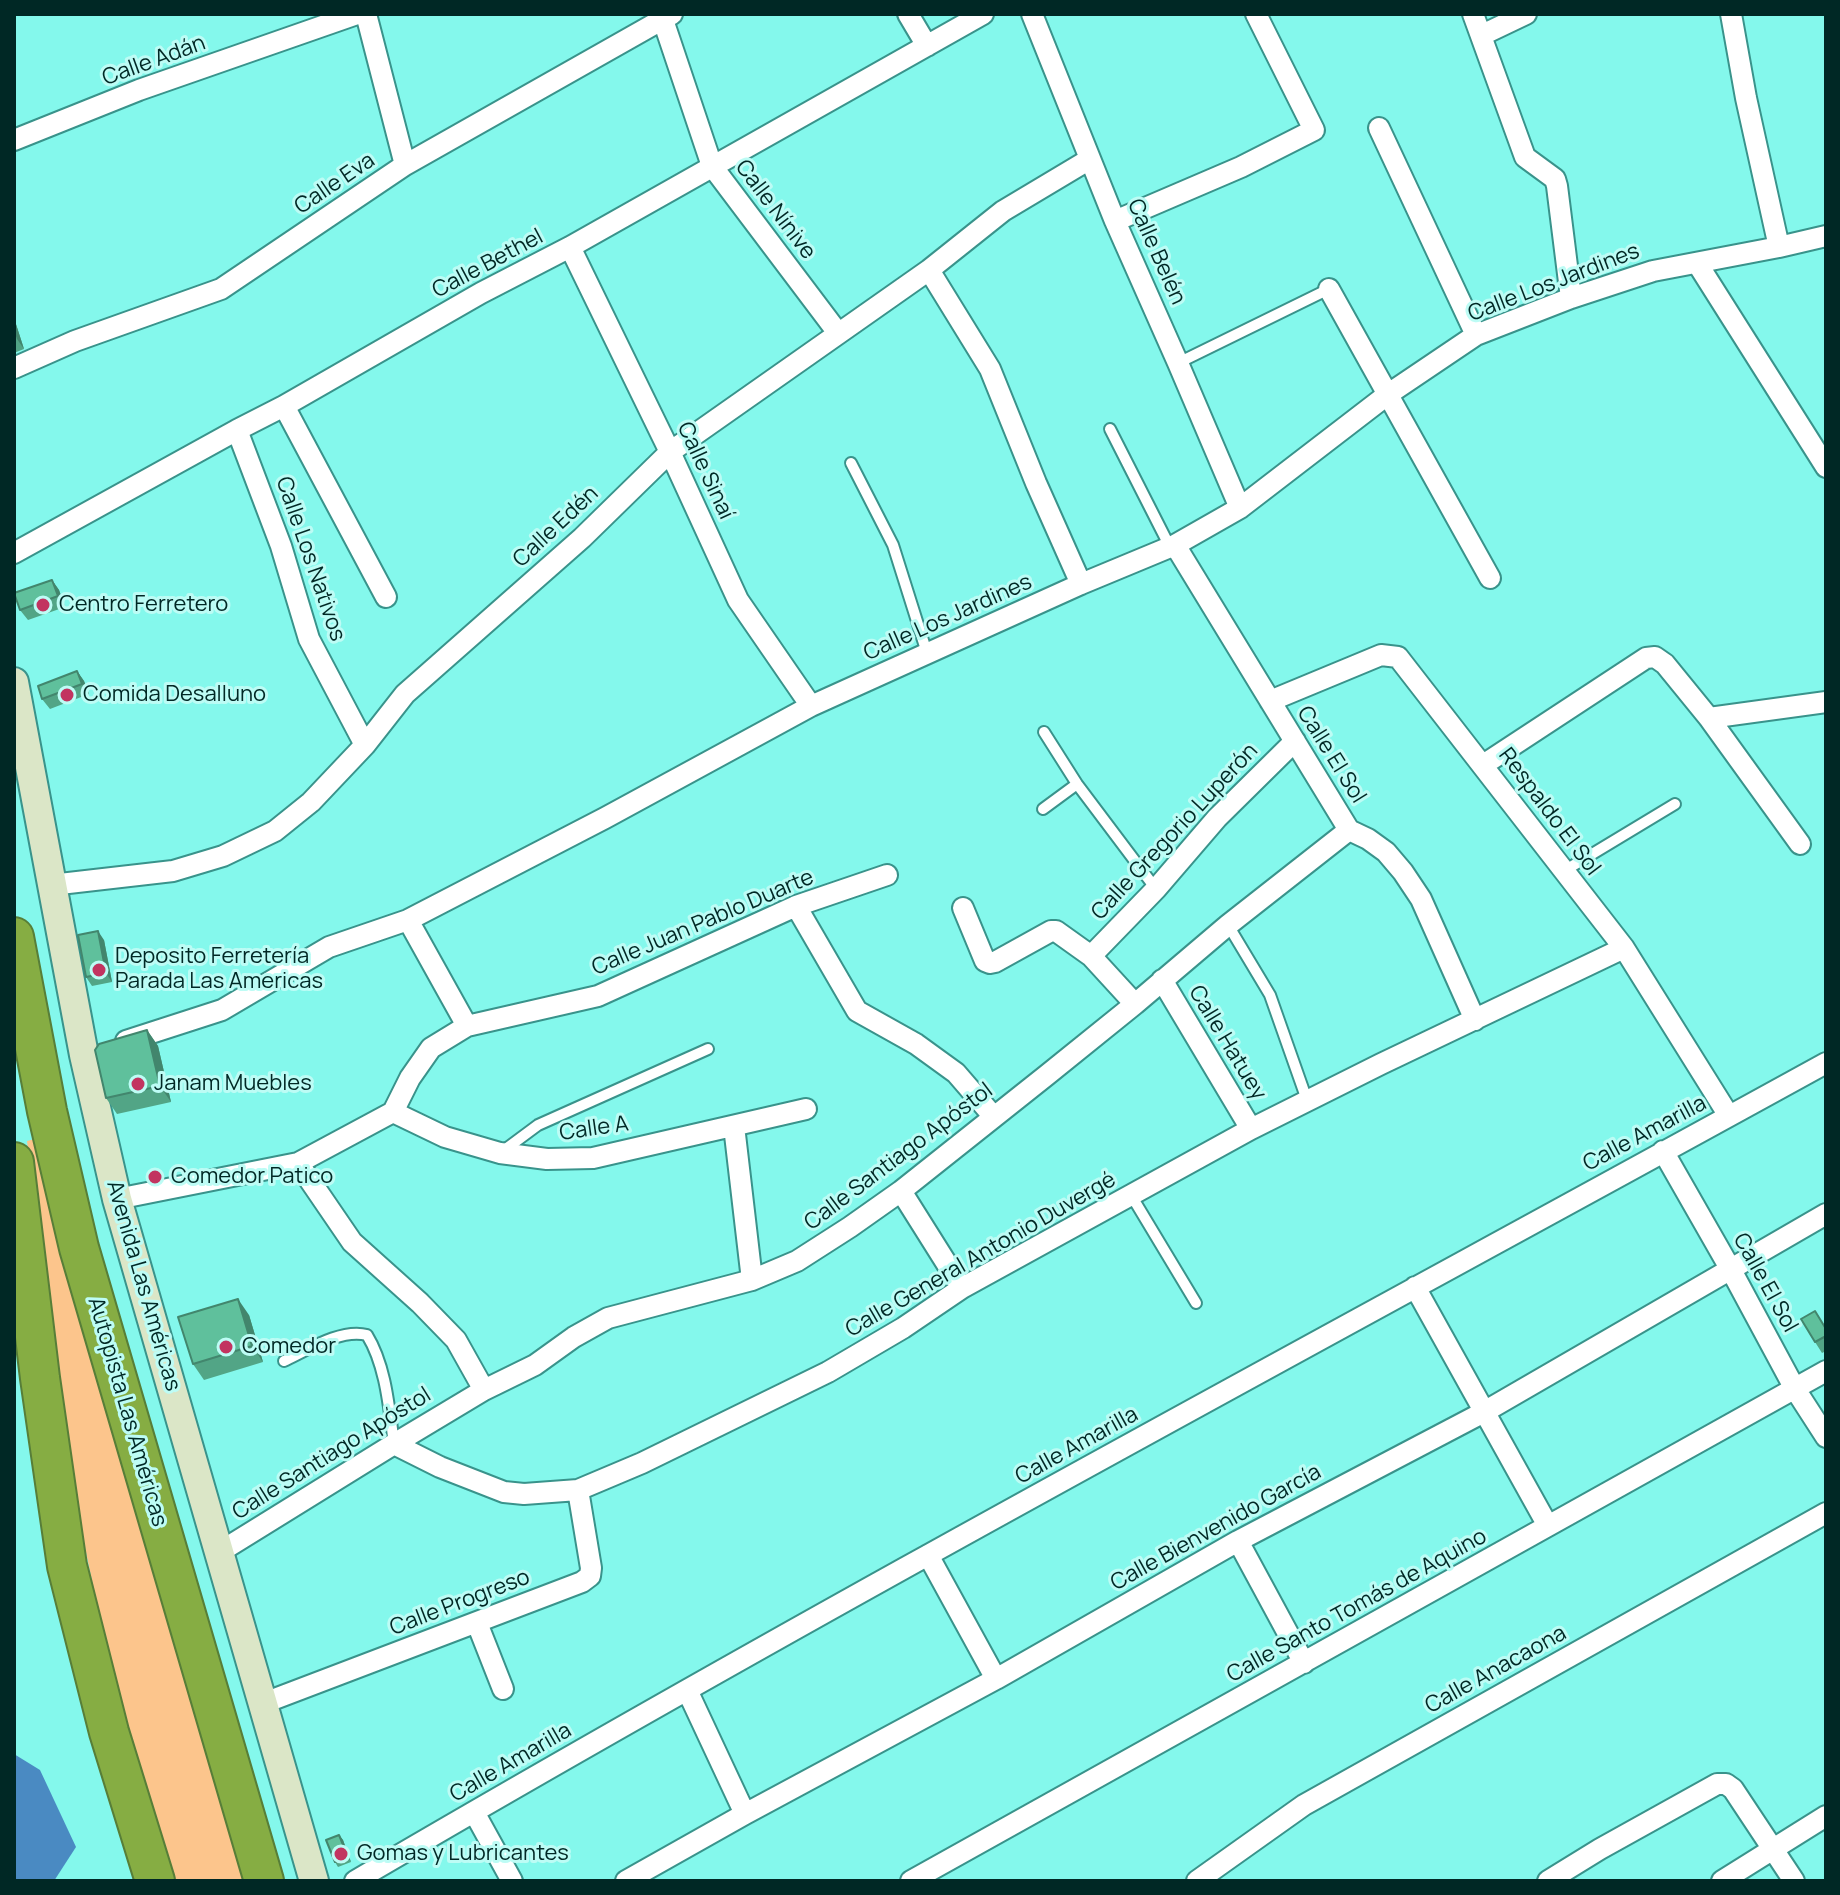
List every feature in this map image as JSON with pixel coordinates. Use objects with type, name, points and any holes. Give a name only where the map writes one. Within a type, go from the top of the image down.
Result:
[{"type":"highway","name":"Autopista Las Américas","points":[[14,937],[47,1111],[79,1248],[264,1881]]},
{"type":"highway","points":[[14,1162],[67,1566],[109,1732],[155,1881]]},
{"type":"main road","name":"Avenida Las Américas","points":[[14,682],[51,885],[98,1050],[117,1199],[314,1881]]},
{"type":"street","name":"Calle Adán","points":[[14,140],[139,90],[357,14]]},
{"type":"street","points":[[366,14],[405,165]]},
{"type":"street","points":[[908,14],[927,46]]},
{"type":"street","name":"Calle Bethel","points":[[14,553],[284,406],[481,293],[570,247],[983,14]]},
{"type":"street","name":"Calle Belén","points":[[1032,14],[1115,221],[1240,508]]},
{"type":"street","points":[[1115,221],[1241,167],[1314,130],[1256,14]]},
{"type":"street","points":[[1473,14],[1525,157],[1555,179],[1571,298]]},
{"type":"street","points":[[1482,35],[1526,14]]},
{"type":"street","points":[[1731,14],[1779,247]]},
{"type":"street","name":"Calle Eva","points":[[14,368],[75,341],[221,289],[405,165],[665,16]]},
{"type":"street","name":"Calle Nínive","points":[[665,16],[712,166],[838,333]]},
{"type":"street","points":[[1379,128],[1476,335]]},
{"type":"street","name":"Calle Edén","points":[[51,885],[173,871],[223,856],[275,831],[311,802],[365,745],[405,694],[582,538],[670,452],[929,270],[1003,211],[1090,159]]},
{"type":"street","name":"Calle Los Jardines","points":[[98,1050],[222,1010],[329,947],[408,920],[811,706],[1081,584],[1173,546],[1240,508],[1387,395],[1476,335],[1571,298],[1653,271],[1826,236]]},
{"type":"street","name":"Calle Sinaí","points":[[570,247],[738,600],[811,706]]},
{"type":"street","points":[[1697,263],[1826,467]]},
{"type":"street","points":[[929,270],[990,369],[1081,584]]},
{"type":"street","points":[[1333,287],[1387,395],[1490,578]]},
{"type":"street","points":[[284,406],[386,597]]},
{"type":"street","name":"Calle Los Nativos","points":[[237,430],[281,546],[309,639],[365,745]]},
{"type":"street","name":"Calle El Sol","points":[[1173,546],[1349,830],[1386,852],[1421,899],[1475,1020]]},
{"type":"street","name":"Respaldo El Sol","points":[[1270,701],[1381,655],[1398,657],[1624,948],[1729,1116]]},
{"type":"street","points":[[1483,765],[1646,658],[1655,657],[1665,664],[1709,718],[1800,844]]},
{"type":"street","points":[[1709,718],[1826,702]]},
{"type":"street","name":"Calle Gregorio Luperón","points":[[1091,956],[1156,889],[1217,818],[1295,741]]},
{"type":"street","name":"Calle Santiago Apóstol","points":[[218,1553],[484,1390],[535,1365],[574,1337],[608,1318],[752,1280],[797,1261],[901,1191],[1349,830]]},
{"type":"street","name":"Calle Juan Pablo Duarte","points":[[393,1112],[410,1078],[431,1048],[467,1026],[598,996],[796,906],[887,875]]},
{"type":"street","points":[[796,906],[857,1011],[916,1044],[956,1073],[994,1117]]},
{"type":"street","points":[[963,908],[985,961],[990,963],[1056,931],[1091,956],[1135,1004]]},
{"type":"street","points":[[408,920],[467,1026]]},
{"type":"street","name":"Calle General Antonio Duvergé","points":[[394,1444],[440,1467],[504,1492],[524,1494],[578,1490],[642,1463],[828,1372],[903,1328],[962,1288],[1251,1129],[1624,948]]},
{"type":"street","name":"Calle Hatuey","points":[[1162,980],[1251,1129]]},
{"type":"street","name":"Calle Amarilla","points":[[355,1881],[928,1555],[1826,1063]]},
{"type":"street","name":"Calle A","points":[[393,1112],[445,1137],[500,1153],[547,1159],[593,1158],[806,1109]]},
{"type":"street","points":[[117,1199],[298,1163],[393,1112]]},
{"type":"street","points":[[734,1126],[752,1280]]},
{"type":"street","name":"Calle El Sol","points":[[1663,1151],[1795,1389],[1826,1437]]},
{"type":"street","points":[[298,1163],[352,1242],[456,1340],[484,1390]]},
{"type":"street","points":[[901,1191],[962,1288]]},
{"type":"street","name":"Calle Bienvenido García","points":[[626,1881],[996,1679],[1238,1541],[1484,1412],[1826,1214]]},
{"type":"street","points":[[1415,1287],[1548,1526]]},
{"type":"street","name":"Calle Santo Tomás de Aquino","points":[[911,1881],[1826,1371]]},
{"type":"street","name":"Calle Progreso","points":[[264,1703],[582,1582],[590,1576],[591,1568],[578,1490]]},
{"type":"street","name":"Calle Anacaona","points":[[1197,1881],[1223,1874],[1304,1805],[1826,1513]]},
{"type":"street","points":[[1238,1541],[1304,1663]]},
{"type":"street","points":[[928,1555],[996,1679]]},
{"type":"street","points":[[477,1623],[503,1689]]},
{"type":"street","points":[[687,1690],[745,1814]]},
{"type":"street","points":[[1548,1881],[1717,1784],[1726,1784],[1733,1789],[1794,1881]]},
{"type":"street","points":[[474,1812],[512,1881]]},
{"type":"street","points":[[1722,1881],[1826,1816]]},
{"type":"lane","points":[[1178,363],[1333,287]]},
{"type":"lane","points":[[1110,429],[1173,546]]},
{"type":"lane","points":[[851,463],[893,545],[927,653]]},
{"type":"lane","points":[[1044,732],[1077,784],[1156,889]]},
{"type":"lane","points":[[1043,809],[1077,784]]},
{"type":"lane","points":[[1563,871],[1675,804]]},
{"type":"lane","points":[[1228,925],[1270,995],[1307,1100]]},
{"type":"lane","points":[[500,1153],[538,1125],[708,1049]]},
{"type":"lane","points":[[1131,1195],[1196,1303]]},
{"type":"lane","points":[[284,1361],[341,1335],[357,1332],[367,1335],[376,1350],[394,1444]]},
{"type":"shaded area","points":[[38,1138],[251,1881],[171,1881],[129,1756],[64,1448],[27,1141]]},
{"type":"water","points":[[14,1754],[40,1770],[76,1847],[54,1881],[14,1881]]},
{"type":"building","points":[[52,580],[58,596],[20,610],[14,593]]},
{"type":"building","points":[[77,671],[82,684],[42,699],[38,686]]},
{"type":"building","points":[[98,931],[106,973],[86,977],[78,935]]},
{"type":"building","name":"Janam Muebles","points":[[147,1030],[160,1086],[106,1098],[95,1050],[99,1044]]},
{"type":"building","points":[[238,1299],[252,1346],[193,1364],[178,1317]]},
{"type":"building","points":[[1815,1311],[1826,1329],[1826,1336],[1815,1342],[1801,1319]]},
{"type":"building","name":"Gomas y Lubricantes","points":[[339,1835],[348,1857],[335,1862],[326,1840]]},
{"type":"place","name":"Centro Ferretero","points":[[43,605]]},
{"type":"place","name":"Comida Desalluno","points":[[67,695]]},
{"type":"place","name":"Deposito Ferretería Parada Las Americas","points":[[99,970]]},
{"type":"place","name":"Janam Muebles","points":[[138,1084]]},
{"type":"place","name":"Comedor Patico","points":[[155,1177]]},
{"type":"place","name":"Comedor","points":[[226,1347]]},
{"type":"place","name":"Gomas y Lubricantes","points":[[341,1854]]}]
